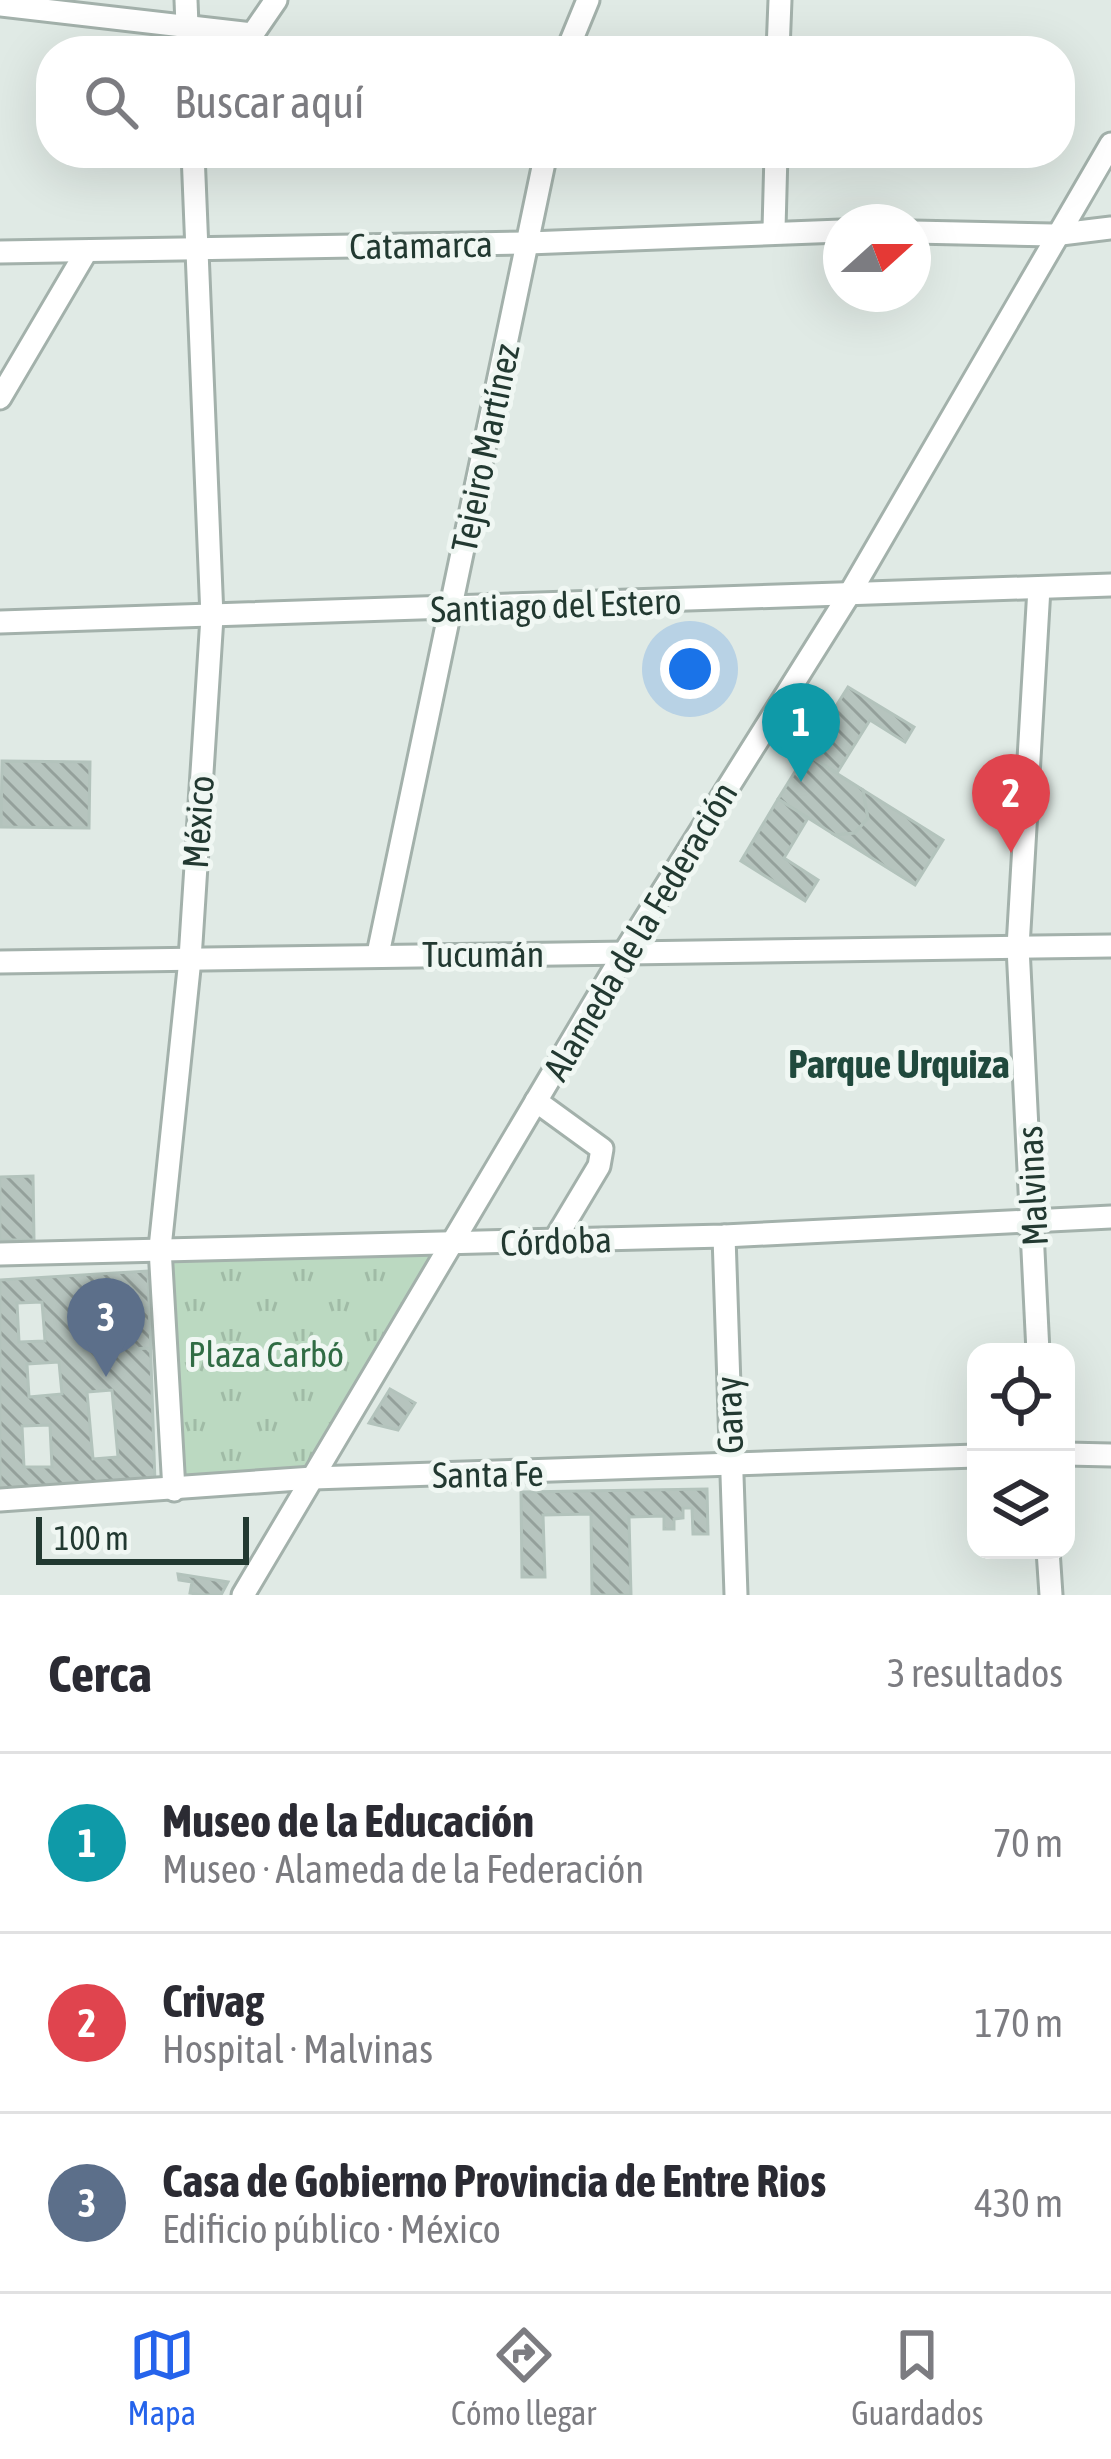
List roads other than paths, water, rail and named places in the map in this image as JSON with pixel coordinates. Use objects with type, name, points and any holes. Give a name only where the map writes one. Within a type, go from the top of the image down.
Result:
[{"type":"street","points":[[186,0],[187,36]]},
{"type":"street","points":[[251,36],[276,0]]},
{"type":"street","points":[[573,36],[588,0]]},
{"type":"street","points":[[779,36],[780,0]]},
{"type":"street","points":[[0,5],[187,23],[228,36]]},
{"type":"street","name":"Alameda de la Federación","points":[[243,1595],[624,953],[850,593],[1053,236],[1111,144]]},
{"type":"street","name":"México","points":[[174,1490],[160,1248],[190,959],[212,617],[193,168]]},
{"type":"street","name":"Tejeiro Martínez","points":[[378,954],[543,168]]},
{"type":"street","points":[[774,229],[776,168]]},
{"type":"street","points":[[931,233],[1053,236],[1111,228]]},
{"type":"street","name":"Catamarca","points":[[0,252],[528,243],[823,230]]},
{"type":"street","points":[[0,398],[86,252]]},
{"type":"street","name":"Santiago del Estero","points":[[0,622],[1111,585]]},
{"type":"street","name":"Malvinas","points":[[1038,1343],[1036,1220],[1018,947],[1039,588]]},
{"type":"street","name":"Tucumán","points":[[0,962],[1111,946]]},
{"type":"street","points":[[536,1101],[602,1149],[599,1166],[554,1241]]},
{"type":"street","name":"Córdoba","points":[[0,1254],[724,1236],[1111,1216]]},
{"type":"street","name":"Garay","points":[[724,1236],[736,1595]]},
{"type":"street","points":[[1075,1454],[1111,1455]]},
{"type":"street","name":"Santa Fe","points":[[0,1500],[313,1478],[967,1456]]},
{"type":"street","points":[[1049,1559],[1051,1595]]},
{"type":"place","name":"Museo de la Educación","points":[[801,782]]},
{"type":"place","name":"Crivag","points":[[1011,853]]},
{"type":"place","name":"Casa de Gobierno Provincia de Entre Rios","points":[[106,1377]]},
{"type":"district","name":"Parque Urquiza","points":[[899,1064]]},
{"type":"park label","name":"Plaza Carbó","points":[[266,1354]]}]
